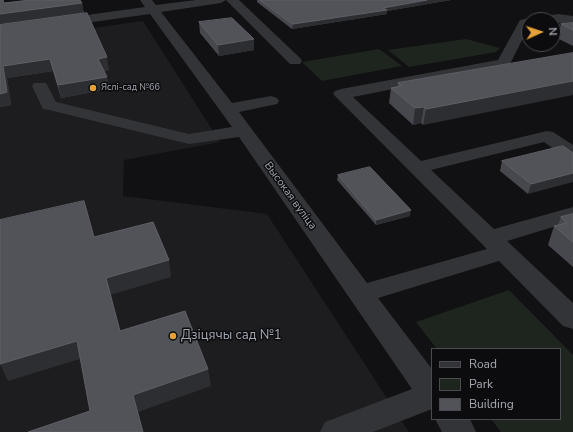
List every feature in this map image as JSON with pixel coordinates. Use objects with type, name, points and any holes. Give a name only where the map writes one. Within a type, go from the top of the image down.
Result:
[{"type":"street","points":[[0,31],[150,5],[221,0]]},
{"type":"street","points":[[232,0],[295,61]]},
{"type":"street","name":"Высокая вуліца","points":[[150,5],[228,109],[431,393]]},
{"type":"street","points":[[561,18],[573,20]]},
{"type":"street","points":[[521,29],[504,63],[341,94],[419,167],[573,319]]},
{"type":"street","points":[[40,86],[49,105],[189,139],[243,131]]},
{"type":"street","points":[[228,109],[271,101]]},
{"type":"street","points":[[419,167],[547,136],[573,154]]},
{"type":"street","points":[[360,294],[497,245],[573,214]]},
{"type":"street","points":[[336,432],[431,394]]},
{"type":"street","points":[[452,420],[460,432]]},
{"type":"shaded area","name":"Дзіцячы сад №1","points":[[143,21],[220,142],[124,160],[123,196],[267,214],[409,432],[0,432],[0,41]]},
{"type":"green space","points":[[466,39],[500,48],[496,52],[409,67],[388,50]]},
{"type":"green space","points":[[379,49],[402,66],[322,81],[302,62]]},
{"type":"green space","points":[[509,290],[573,355],[573,432],[501,432],[492,420],[561,420],[561,348],[436,348],[416,322]]},
{"type":"building","points":[[0,0],[3,0],[4,3],[30,0],[80,0],[82,3],[0,14]]},
{"type":"building","points":[[260,0],[427,0],[383,8],[387,10],[293,24]]},
{"type":"building","points":[[87,13],[107,57],[98,59],[107,77],[58,85],[50,59],[3,66],[7,92],[0,94],[0,25]]},
{"type":"building","points":[[232,18],[254,39],[218,45],[199,22]]},
{"type":"building","points":[[573,23],[573,30],[561,24]]},
{"type":"building","points":[[573,53],[573,81],[426,109],[424,107],[415,108],[391,88],[401,86],[398,83]]},
{"type":"building","points":[[563,146],[573,153],[573,173],[531,184],[502,161]]},
{"type":"building","points":[[370,167],[411,210],[376,220],[338,175]]},
{"type":"building","points":[[84,201],[94,237],[153,222],[169,260],[106,278],[120,331],[185,311],[208,369],[133,395],[143,432],[28,432],[90,411],[77,341],[0,364],[0,220]]},
{"type":"building","points":[[573,214],[573,242],[554,226],[567,223],[561,217]]},
{"type":"place","name":"Яслі-сад №66","points":[[93,88]]},
{"type":"place","name":"Дзіцячы сад №1","points":[[173,336]]}]
